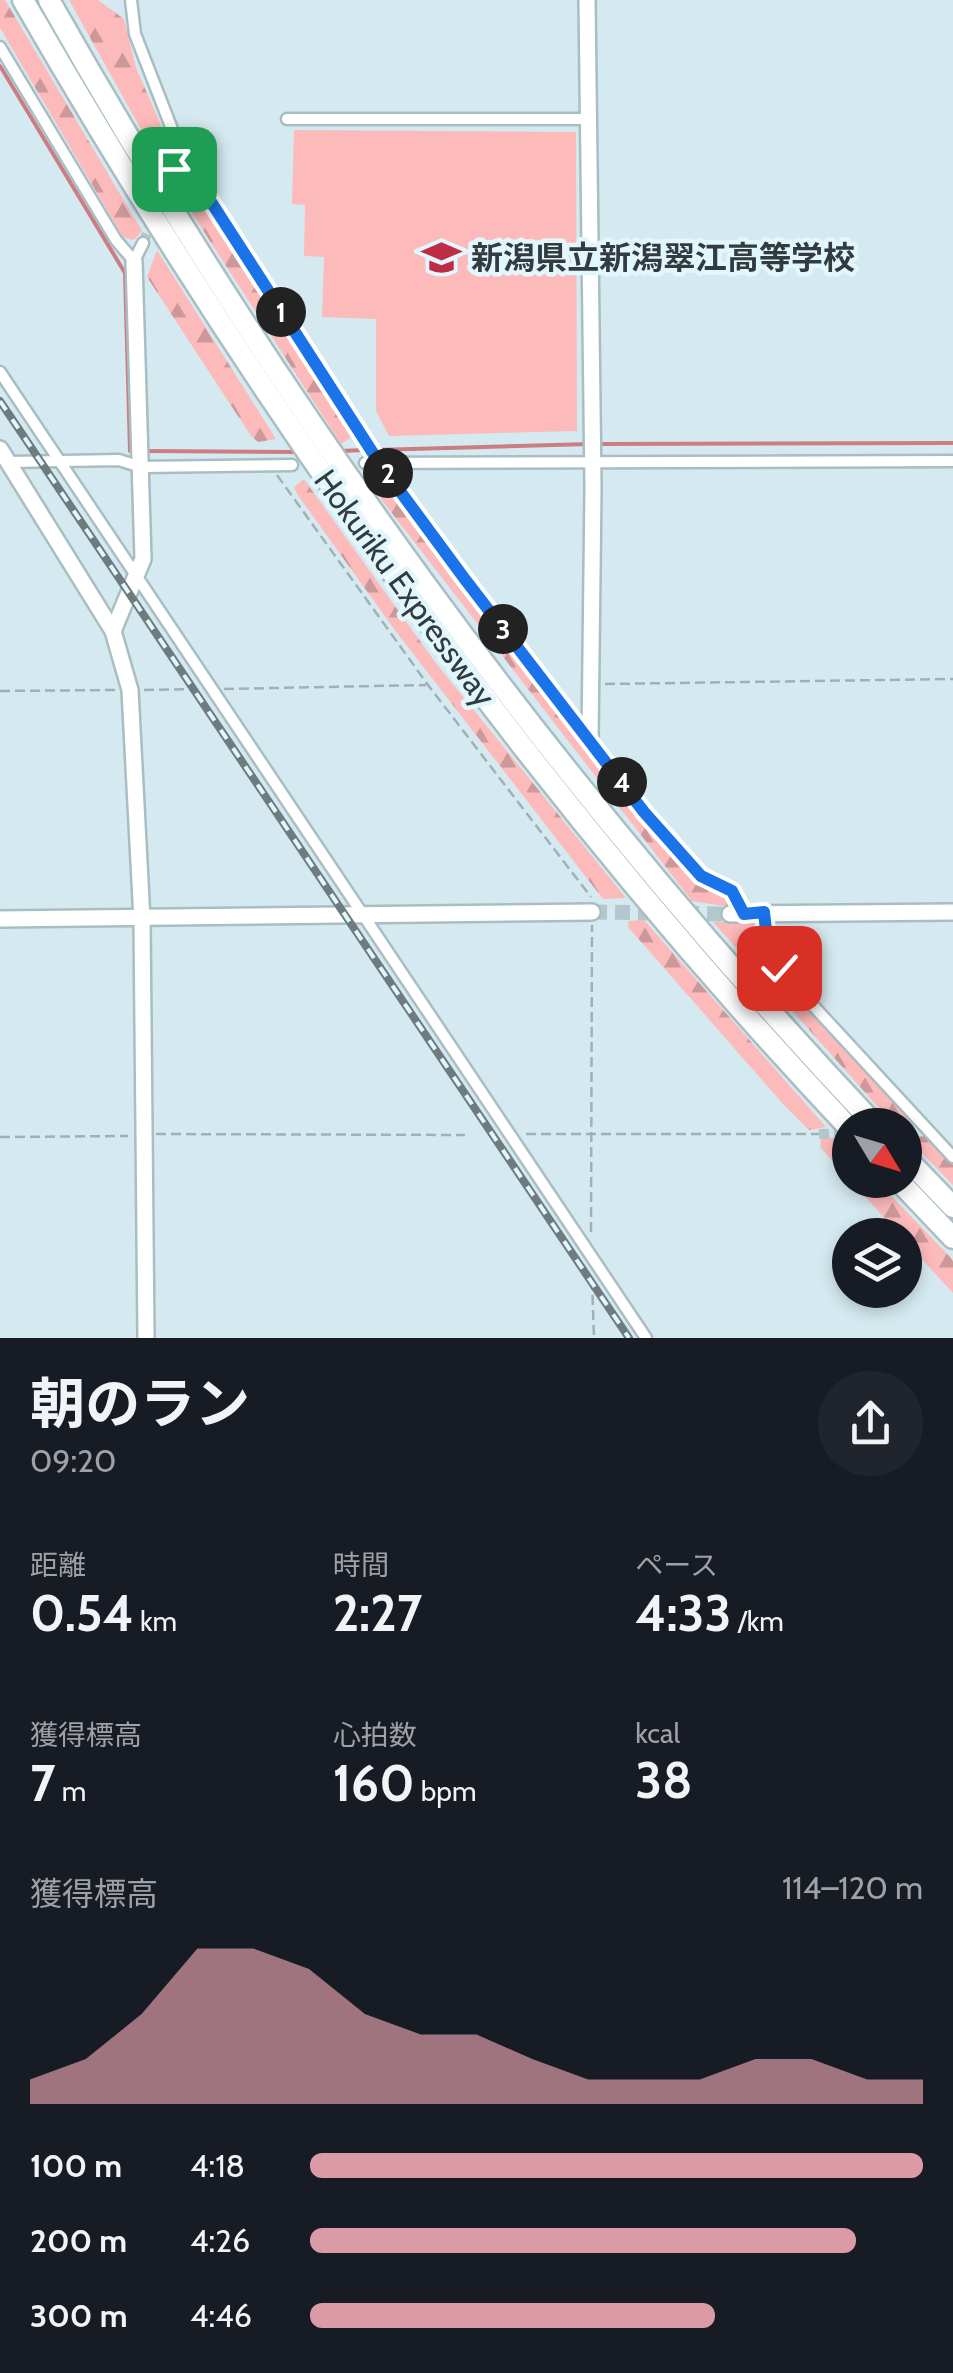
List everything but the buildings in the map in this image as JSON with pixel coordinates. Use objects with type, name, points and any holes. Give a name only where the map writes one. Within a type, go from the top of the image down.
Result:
[{"type":"highway","name":"Hokuriku Expressway","points":[[23,0],[198,290],[376,553],[586,826],[832,1108]]},
{"type":"highway","name":"Hokuriku Expressway","points":[[49,0],[193,242],[394,540],[602,812],[860,1108]]},
{"type":"highway","points":[[922,1175],[953,1207]]},
{"type":"highway","points":[[915,1198],[953,1238]]},
{"type":"street","points":[[132,0],[135,34],[184,160],[380,464],[676,849],[701,876],[732,891],[736,914],[953,912]]},
{"type":"street","points":[[587,0],[594,685],[590,739]]},
{"type":"street","points":[[0,47],[116,240],[134,261]]},
{"type":"street","points":[[287,119],[588,119]]},
{"type":"street","points":[[174,169],[184,160]]},
{"type":"street","points":[[113,631],[137,582],[143,559],[134,261],[143,243]]},
{"type":"street","points":[[0,372],[646,1338]]},
{"type":"street","points":[[4,455],[119,460],[141,467],[292,465]]},
{"type":"street","points":[[4,455],[113,631],[130,690],[142,920],[146,1338]]},
{"type":"street","points":[[366,463],[953,460]]},
{"type":"street","points":[[0,919],[592,912]]},
{"type":"street","points":[[764,912],[769,958],[953,1156]]},
{"type":"path","points":[[276,464],[277,478],[428,685],[590,890],[594,1338]]},
{"type":"path","points":[[594,685],[953,680]]},
{"type":"path","points":[[0,691],[428,685]]},
{"type":"path","points":[[508,1135],[820,1134]]},
{"type":"path","points":[[0,1137],[465,1135]]},
{"type":"green space","points":[[0,0],[5,0],[142,231],[134,240],[123,237],[0,28]]},
{"type":"green space","points":[[69,0],[98,0],[124,19],[136,68],[168,141],[162,167]]},
{"type":"green space","name":"新潟県立新潟翠江高等学校","points":[[294,130],[576,132],[577,431],[389,436],[376,411],[376,319],[322,317],[324,257],[304,256],[305,205],[292,204]]},
{"type":"green space","points":[[181,178],[188,179],[355,435],[341,444],[177,190]]},
{"type":"green space","points":[[157,250],[276,439],[258,442],[251,436],[147,277]]},
{"type":"green space","points":[[385,478],[639,814],[697,881],[722,892],[730,907],[692,901],[367,481]]},
{"type":"green space","points":[[304,479],[435,662],[626,898],[603,899],[394,629],[297,494],[294,487]]},
{"type":"green space","points":[[644,920],[826,1127],[809,1130],[784,1105],[628,927],[629,921]]},
{"type":"green space","points":[[713,922],[753,922],[765,959],[902,1108],[879,1108]]},
{"type":"green space","points":[[922,1136],[926,1136],[953,1165],[953,1185],[922,1153]]},
{"type":"green space","points":[[821,1138],[832,1138],[832,1160],[820,1147]]},
{"type":"green space","points":[[866,1198],[893,1198],[913,1218],[885,1218]]},
{"type":"green space","points":[[922,1228],[953,1260],[953,1293],[922,1259]]},
{"type":"waterway","points":[[0,66],[125,273],[130,451],[135,451]]},
{"type":"waterway","points":[[600,444],[953,443]]},
{"type":"waterway","points":[[375,450],[590,444]]},
{"type":"waterway","points":[[340,451],[365,450]]},
{"type":"waterway","points":[[145,451],[295,452]]},
{"type":"tunnel","points":[[164,191],[174,169]]},
{"type":"tunnel","points":[[143,243],[154,216]]},
{"type":"tunnel","points":[[592,912],[730,914]]},
{"type":"tunnel","points":[[819,1134],[832,1134]]},
{"type":"railway","points":[[0,401],[629,1338]]},
{"type":"place","name":"新潟県立新潟翠江高等学校","points":[[441,258]]},
{"type":"route","points":[[174,169],[184,160],[380,464],[644,812],[701,876],[732,891],[744,914],[764,912],[769,958],[779,968]]}]
